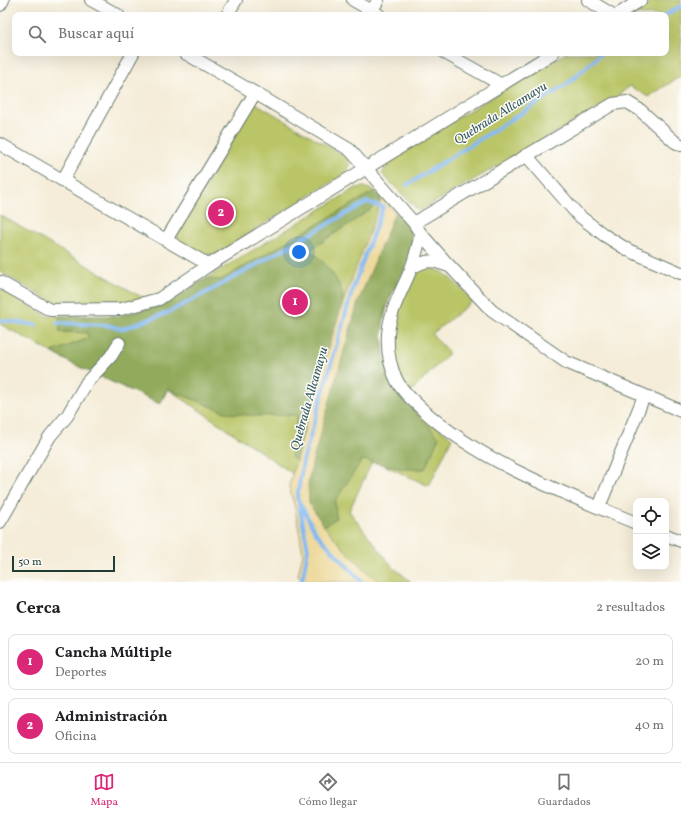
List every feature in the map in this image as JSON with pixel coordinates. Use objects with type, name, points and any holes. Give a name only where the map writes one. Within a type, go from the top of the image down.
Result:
[{"type":"street","points":[[0,5],[3,0]]},
{"type":"street","points":[[91,0],[113,12]]},
{"type":"street","points":[[229,12],[236,0]]},
{"type":"street","points":[[353,0],[373,12]]},
{"type":"street","points":[[375,12],[378,0]]},
{"type":"street","points":[[588,0],[608,12]]},
{"type":"street","points":[[624,4],[641,0]]},
{"type":"street","points":[[63,180],[131,56]]},
{"type":"street","points":[[190,56],[350,150],[414,223],[421,234],[449,266],[492,311],[566,362],[681,411]]},
{"type":"street","points":[[450,56],[500,84]]},
{"type":"street","points":[[0,282],[50,310],[121,309],[159,299],[209,264],[548,56]]},
{"type":"street","points":[[166,240],[255,93]]},
{"type":"street","points":[[414,223],[613,104],[627,102],[640,110],[675,142],[681,144]]},
{"type":"street","points":[[0,144],[209,264]]},
{"type":"street","points":[[526,155],[578,215],[604,235],[628,250],[681,273]]},
{"type":"street","points":[[421,234],[411,268],[392,312],[388,335],[389,359],[397,381],[407,395],[441,426],[510,468],[633,522]]},
{"type":"street","points":[[411,268],[424,261],[436,262],[449,266]]},
{"type":"street","points":[[0,522],[50,436],[67,416],[87,382],[111,356],[119,342]]},
{"type":"street","points":[[599,507],[644,396]]},
{"type":"street","points":[[669,536],[681,541]]},
{"type":"green space","points":[[655,0],[681,0],[681,76],[648,97],[630,86],[611,101],[419,211],[382,174],[394,156],[561,56],[669,56],[669,12],[635,12]]},
{"type":"green space","points":[[254,102],[348,158],[349,165],[346,173],[214,255],[201,253],[179,241],[177,235]]},
{"type":"green space","points":[[364,187],[375,191],[407,224],[412,238],[406,267],[389,300],[382,326],[383,353],[392,381],[407,404],[452,438],[429,486],[373,460],[349,511],[392,566],[411,582],[378,582],[346,551],[324,526],[308,484],[168,389],[160,404],[71,363],[0,324],[0,289],[48,316],[119,316],[162,305],[356,188]]},
{"type":"green space","points":[[375,191],[382,198],[370,210],[310,250],[331,272],[340,287],[342,294],[342,307],[332,336],[348,338],[358,302],[395,212],[406,223],[411,232],[412,242],[408,262],[389,299],[386,309],[383,329],[385,360],[396,388],[413,410],[439,437],[425,469],[404,469],[362,460],[335,501],[336,518],[324,526],[309,504],[308,484],[311,471],[291,457],[297,415],[257,416],[228,413],[167,389],[160,404],[71,363],[52,352],[89,338],[87,333],[60,332],[59,316],[119,316],[162,305],[206,279],[221,280]]},
{"type":"green space","points":[[0,215],[145,299],[119,306],[57,305],[0,272]]},
{"type":"green space","points":[[428,267],[443,272],[474,300],[432,334],[449,353],[410,393],[400,376],[394,360],[392,346],[393,332],[401,303],[415,271]]},
{"type":"sand","name":"Quebrada Allcamayu","points":[[382,198],[395,212],[358,302],[312,463],[308,484],[309,504],[324,526],[346,551],[378,582],[309,582],[298,575],[303,553],[295,508],[289,486],[321,370],[344,300]]},
{"type":"waterway","name":"Quebrada Allcamayu","points":[[669,13],[681,6]]},
{"type":"waterway","name":"Quebrada Allcamayu","points":[[407,185],[566,85],[599,56]]},
{"type":"waterway","name":"Quebrada Allcamayu","points":[[57,323],[106,325],[122,329],[167,313],[215,288],[367,202],[383,207],[353,288],[303,461],[297,498],[316,533],[362,582]]},
{"type":"waterway","points":[[0,320],[36,325]]},
{"type":"waterway","points":[[299,504],[308,549],[301,582]]},
{"type":"place","name":"Administración","points":[[221,213]]},
{"type":"place","name":"Cancha Múltiple","points":[[295,302]]}]
